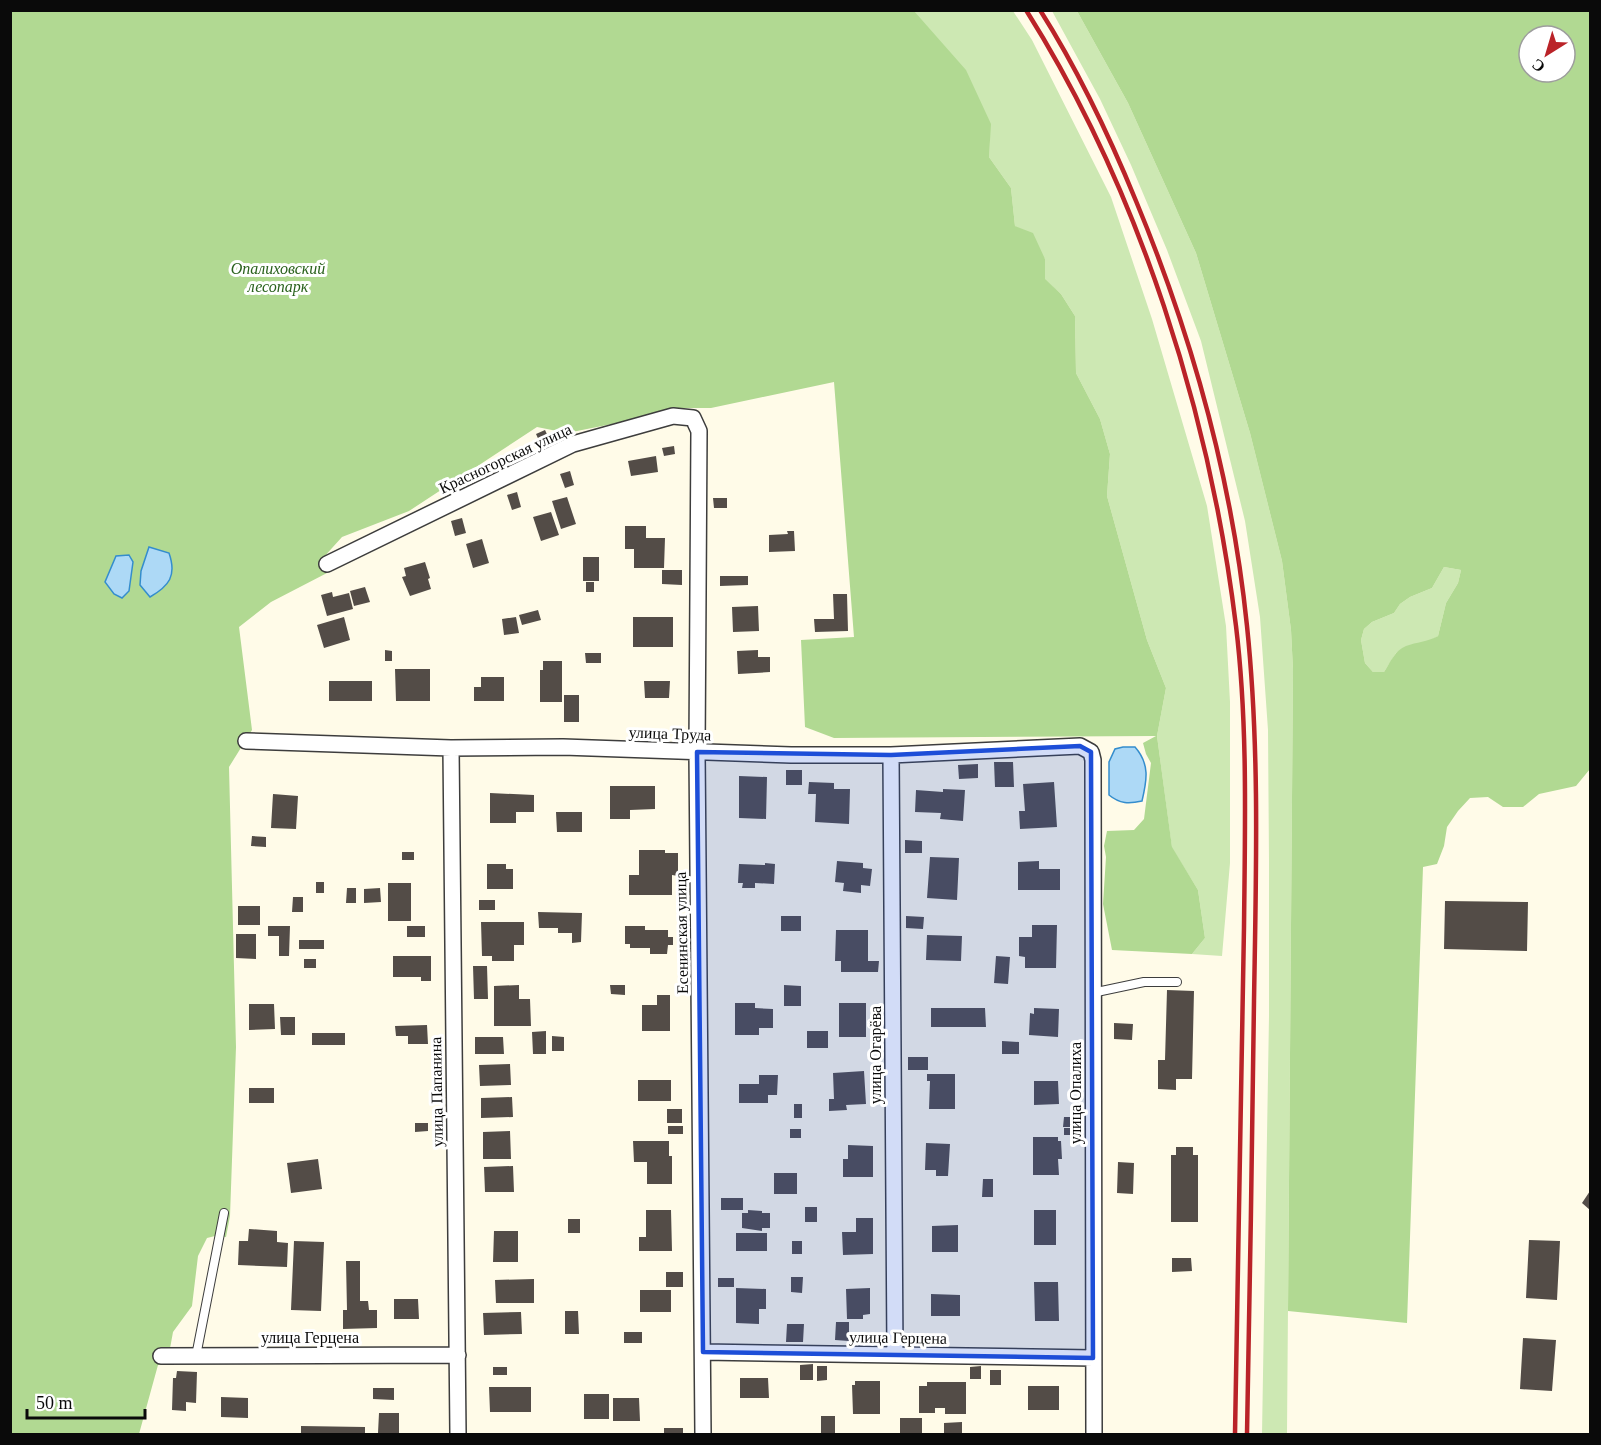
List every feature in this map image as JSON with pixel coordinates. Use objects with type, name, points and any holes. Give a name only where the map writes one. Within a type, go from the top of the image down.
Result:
[{"type":"street","name":"Красногорская улица","points":[[327,564],[573,444],[673,416],[693,418],[699,431]]},
{"type":"street","name":"Есенинская улица","points":[[699,431],[697,752],[703,1434]]},
{"type":"street","name":"улица Труда","points":[[246,741],[451,748],[563,747],[791,755],[891,755],[1080,746],[1091,752]]},
{"type":"street","name":"улица Папанина","points":[[451,748],[458,1434]]},
{"type":"street","name":"улица Опалиха","points":[[1091,752],[1093,760],[1094,1434]]},
{"type":"street","name":"улица Огарёва","points":[[891,755],[895,1354]]},
{"type":"street","name":"улица Герцена","points":[[703,1352],[1093,1358]]},
{"type":"street","name":"улица Герцена","points":[[161,1356],[458,1355]]},
{"type":"lane","points":[[1092,993],[1144,982],[1177,982]]},
{"type":"lane","points":[[196,1356],[224,1213]]},
{"type":"highlighted area","points":[[1080,746],[1091,752],[1093,1358],[703,1352],[697,752],[891,755]]},
{"type":"green space","name":"Опалиховский лесопарк","points":[[10,11],[914,11],[966,70],[991,124],[989,157],[1011,188],[1015,226],[1033,233],[1045,259],[1045,279],[1061,294],[1075,316],[1076,373],[1100,419],[1110,454],[1107,496],[1147,640],[1166,688],[1157,736],[1172,847],[1198,890],[1205,938],[1192,954],[1112,950],[1103,904],[1106,857],[1104,846],[1107,831],[1134,830],[1144,819],[1151,763],[1143,743],[1156,736],[834,738],[805,727],[801,640],[854,637],[834,382],[711,408],[675,408],[627,421],[567,433],[537,427],[409,511],[342,537],[323,558],[327,573],[271,602],[239,627],[252,730],[229,767],[236,1047],[230,1216],[226,1237],[207,1238],[198,1256],[192,1306],[173,1332],[167,1365],[158,1365],[139,1434],[11,1434]]},
{"type":"green space","points":[[914,11],[1013,11],[1032,40],[1111,197],[1152,319],[1207,506],[1226,626],[1230,702],[1230,863],[1222,956],[1192,954],[1205,938],[1198,890],[1172,848],[1157,736],[1166,688],[1147,640],[1107,496],[1110,454],[1100,419],[1076,373],[1075,316],[1061,294],[1044,279],[1045,259],[1015,226],[1011,188],[989,157],[990,123]]},
{"type":"green space","points":[[1052,11],[1077,11],[1128,103],[1196,253],[1250,433],[1282,561],[1291,630],[1293,670],[1287,1434],[1262,1434],[1269,1016],[1268,730],[1260,617],[1245,521],[1201,341],[1167,250],[1100,99]]},
{"type":"green space","points":[[1077,11],[1590,11],[1590,769],[1576,786],[1539,794],[1523,807],[1503,807],[1488,797],[1470,798],[1447,827],[1444,846],[1437,864],[1423,867],[1407,1323],[1288,1311],[1293,670],[1291,630],[1282,561],[1250,433],[1196,253],[1128,103]],"holes":[[[1444,567],[1461,570],[1458,583],[1446,603],[1438,636],[1402,648],[1384,672],[1373,672],[1365,663],[1361,640],[1364,629],[1372,622],[1394,613],[1400,604],[1410,597],[1432,588]]]},
{"type":"green space","points":[[1444,567],[1461,570],[1458,583],[1446,603],[1438,636],[1428,642],[1396,653],[1384,672],[1373,672],[1365,663],[1361,640],[1364,629],[1372,622],[1394,613],[1400,604],[1410,597],[1432,588]]},
{"type":"water","points":[[149,547],[169,553],[172,568],[170,580],[150,597],[140,585],[141,571]]},
{"type":"water","points":[[129,555],[133,562],[129,591],[122,598],[114,594],[105,582],[116,556]]},
{"type":"water","points":[[1135,747],[1143,760],[1146,779],[1142,801],[1125,802],[1109,795],[1109,762],[1115,749]]},
{"type":"building","points":[[545,430],[552,445],[543,449],[536,434]]},
{"type":"building","points":[[674,446],[675,454],[664,456],[662,448]]},
{"type":"building","points":[[656,456],[658,472],[631,476],[628,461]]},
{"type":"building","points":[[570,471],[574,485],[565,488],[560,474]]},
{"type":"building","points":[[517,492],[521,507],[512,510],[507,495]]},
{"type":"building","points":[[567,497],[576,524],[561,529],[552,501]]},
{"type":"building","points":[[713,498],[727,498],[727,508],[714,508]]},
{"type":"building","points":[[551,512],[559,535],[541,541],[533,517]]},
{"type":"building","points":[[462,518],[466,533],[455,536],[451,521]]},
{"type":"building","points":[[625,526],[646,526],[646,538],[665,538],[664,568],[634,568],[634,549],[625,549]]},
{"type":"building","points":[[787,531],[794,531],[795,551],[769,552],[769,535],[788,534]]},
{"type":"building","points":[[482,539],[489,563],[473,568],[466,544]]},
{"type":"building","points":[[583,557],[599,557],[599,581],[583,581]]},
{"type":"building","points":[[425,562],[431,589],[410,596],[402,577],[406,576],[404,568]]},
{"type":"building","points":[[662,570],[682,570],[682,585],[662,584]]},
{"type":"building","points":[[720,576],[748,576],[748,585],[720,586]]},
{"type":"building","points":[[586,582],[594,582],[594,592],[586,592]]},
{"type":"building","points":[[365,587],[370,602],[354,606],[350,591]]},
{"type":"building","points":[[332,592],[333,597],[349,593],[353,609],[327,616],[321,595]]},
{"type":"building","points":[[833,594],[847,594],[848,631],[815,632],[814,619],[834,619]]},
{"type":"building","points":[[758,606],[759,631],[733,632],[732,607]]},
{"type":"building","points":[[538,610],[541,620],[522,625],[519,615]]},
{"type":"building","points":[[344,617],[350,640],[324,648],[317,625]]},
{"type":"building","points":[[516,617],[519,633],[504,635],[502,619]]},
{"type":"building","points":[[633,617],[673,617],[673,647],[633,647]]},
{"type":"building","points":[[385,650],[392,651],[392,661],[385,661]]},
{"type":"building","points":[[758,650],[758,657],[770,657],[770,672],[738,674],[737,651]]},
{"type":"building","points":[[585,653],[601,653],[601,663],[586,663]]},
{"type":"building","points":[[543,661],[562,661],[562,702],[540,702],[540,670],[543,670]]},
{"type":"building","points":[[395,669],[430,669],[430,701],[396,701]]},
{"type":"building","points":[[481,677],[504,677],[504,701],[474,701],[474,687],[481,687]]},
{"type":"building","points":[[329,681],[372,681],[372,701],[329,701]]},
{"type":"building","points":[[644,681],[670,681],[669,698],[645,698]]},
{"type":"building","points":[[564,695],[579,695],[579,722],[564,722]]},
{"type":"building","points":[[994,762],[1013,762],[1014,787],[995,787]]},
{"type":"building","points":[[978,764],[978,778],[959,779],[958,765]]},
{"type":"building","points":[[786,770],[802,770],[802,785],[786,785]]},
{"type":"building","points":[[739,776],[767,777],[766,819],[739,818]]},
{"type":"building","points":[[809,782],[834,783],[834,789],[850,789],[849,824],[815,822],[816,794],[808,794]]},
{"type":"building","points":[[1054,782],[1057,827],[1020,829],[1019,811],[1025,811],[1023,784]]},
{"type":"building","points":[[610,786],[655,786],[655,809],[630,810],[630,819],[610,819]]},
{"type":"building","points":[[943,789],[965,790],[963,821],[940,819],[941,813],[915,812],[916,790],[943,792]]},
{"type":"building","points":[[490,793],[534,795],[534,812],[516,812],[516,823],[490,823]]},
{"type":"building","points":[[273,794],[298,796],[296,829],[271,828]]},
{"type":"building","points":[[556,812],[582,812],[582,832],[557,832]]},
{"type":"building","points":[[252,836],[266,837],[266,847],[251,846]]},
{"type":"building","points":[[905,840],[922,841],[922,853],[905,853]]},
{"type":"building","points":[[639,850],[665,850],[665,853],[678,853],[678,876],[672,875],[672,895],[629,895],[629,875],[639,875]]},
{"type":"building","points":[[402,852],[414,852],[414,860],[402,860]]},
{"type":"building","points":[[930,857],[959,858],[957,900],[927,898]]},
{"type":"building","points":[[837,861],[863,863],[863,868],[872,869],[870,886],[861,885],[861,893],[843,891],[844,883],[835,882]]},
{"type":"building","points":[[1039,861],[1039,869],[1060,869],[1060,890],[1018,890],[1018,862]]},
{"type":"building","points":[[765,863],[775,864],[774,884],[755,883],[755,888],[742,888],[743,883],[738,883],[739,864],[765,865]]},
{"type":"building","points":[[487,864],[506,864],[506,869],[513,869],[513,889],[487,889]]},
{"type":"building","points":[[316,882],[324,882],[324,893],[316,893]]},
{"type":"building","points":[[388,883],[411,883],[411,921],[388,921]]},
{"type":"building","points":[[347,888],[356,888],[356,903],[346,903]]},
{"type":"building","points":[[380,888],[381,902],[364,903],[364,889]]},
{"type":"building","points":[[293,897],[303,897],[303,912],[292,912]]},
{"type":"building","points":[[479,900],[495,900],[495,910],[479,910]]},
{"type":"building","points":[[1445,901],[1528,902],[1527,951],[1444,949]]},
{"type":"building","points":[[238,906],[260,906],[260,925],[238,925]]},
{"type":"building","points":[[538,912],[582,913],[581,942],[572,943],[572,933],[558,933],[558,928],[539,928]]},
{"type":"building","points":[[781,916],[801,916],[801,931],[781,931]]},
{"type":"building","points":[[906,916],[924,917],[923,929],[906,928]]},
{"type":"building","points":[[481,922],[524,922],[524,945],[514,945],[514,961],[492,961],[492,956],[482,956]]},
{"type":"building","points":[[1032,925],[1057,925],[1056,968],[1025,968],[1025,957],[1019,956],[1019,937],[1032,937]]},
{"type":"building","points":[[268,926],[290,926],[289,956],[279,956],[279,936],[268,936]]},
{"type":"building","points":[[407,926],[425,926],[425,937],[407,937]]},
{"type":"building","points":[[625,926],[645,926],[645,930],[668,930],[668,937],[673,937],[673,945],[668,945],[667,954],[650,954],[650,948],[630,948],[630,944],[625,944]]},
{"type":"building","points":[[836,930],[868,930],[868,961],[879,961],[878,972],[841,972],[841,961],[835,961]]},
{"type":"building","points":[[236,934],[256,934],[256,959],[236,958]]},
{"type":"building","points":[[927,935],[962,936],[961,961],[926,960]]},
{"type":"building","points":[[299,940],[324,940],[324,949],[299,949]]},
{"type":"building","points":[[393,956],[431,956],[431,981],[421,981],[421,977],[393,977]]},
{"type":"building","points":[[996,956],[1010,957],[1008,984],[994,983]]},
{"type":"building","points":[[304,959],[316,959],[316,968],[304,968]]},
{"type":"building","points":[[473,966],[487,966],[488,999],[474,999]]},
{"type":"building","points":[[519,985],[519,999],[530,999],[531,1026],[494,1026],[494,986]]},
{"type":"building","points":[[610,985],[625,985],[625,995],[611,994]]},
{"type":"building","points":[[784,985],[801,986],[801,1006],[784,1006]]},
{"type":"building","points":[[1167,990],[1194,991],[1192,1079],[1176,1079],[1176,1090],[1158,1089],[1158,1060],[1165,1060]]},
{"type":"building","points":[[657,995],[670,995],[670,1031],[642,1031],[642,1005],[657,1005]]},
{"type":"building","points":[[735,1003],[755,1003],[755,1008],[773,1009],[773,1028],[759,1028],[759,1035],[735,1035]]},
{"type":"building","points":[[839,1003],[866,1003],[866,1037],[839,1037]]},
{"type":"building","points":[[249,1004],[274,1004],[275,1029],[249,1030]]},
{"type":"building","points":[[931,1008],[985,1008],[986,1027],[931,1027]]},
{"type":"building","points":[[1034,1008],[1059,1009],[1058,1037],[1029,1035],[1030,1013],[1034,1014]]},
{"type":"building","points":[[280,1017],[295,1017],[295,1035],[281,1035]]},
{"type":"building","points":[[1114,1023],[1133,1024],[1132,1040],[1114,1039]]},
{"type":"building","points":[[427,1025],[428,1044],[408,1044],[408,1036],[396,1036],[395,1026]]},
{"type":"building","points":[[546,1031],[546,1054],[533,1054],[532,1032]]},
{"type":"building","points":[[807,1031],[828,1031],[828,1048],[807,1048]]},
{"type":"building","points":[[312,1033],[345,1033],[345,1045],[312,1045]]},
{"type":"building","points":[[552,1036],[564,1037],[564,1051],[552,1051]]},
{"type":"building","points":[[475,1037],[503,1037],[504,1054],[475,1054]]},
{"type":"building","points":[[1002,1041],[1019,1042],[1019,1054],[1002,1054]]},
{"type":"building","points":[[908,1057],[928,1057],[928,1070],[908,1070]]},
{"type":"building","points":[[510,1064],[511,1085],[480,1086],[479,1065]]},
{"type":"building","points":[[864,1071],[866,1104],[846,1105],[847,1110],[829,1111],[829,1099],[834,1099],[833,1073]]},
{"type":"building","points":[[927,1074],[955,1074],[955,1109],[929,1109],[930,1081],[927,1081]]},
{"type":"building","points":[[759,1075],[778,1075],[777,1095],[768,1095],[768,1103],[739,1103],[739,1084],[759,1084]]},
{"type":"building","points":[[638,1080],[671,1080],[671,1101],[638,1101]]},
{"type":"building","points":[[1034,1081],[1058,1081],[1059,1104],[1034,1105]]},
{"type":"building","points":[[249,1088],[274,1088],[274,1103],[249,1103]]},
{"type":"building","points":[[512,1097],[513,1117],[481,1118],[481,1098]]},
{"type":"building","points":[[794,1104],[802,1104],[802,1118],[794,1118]]},
{"type":"building","points":[[667,1109],[682,1109],[682,1123],[667,1123]]},
{"type":"building","points":[[1064,1117],[1075,1117],[1075,1127],[1063,1127]]},
{"type":"building","points":[[415,1123],[428,1123],[428,1131],[415,1132]]},
{"type":"building","points":[[668,1126],[683,1126],[683,1134],[668,1134]]},
{"type":"building","points":[[1064,1128],[1075,1128],[1075,1135],[1064,1135]]},
{"type":"building","points":[[790,1129],[801,1129],[801,1138],[790,1138]]},
{"type":"building","points":[[510,1131],[511,1159],[483,1159],[483,1132]]},
{"type":"building","points":[[1033,1137],[1058,1137],[1058,1141],[1061,1141],[1062,1159],[1058,1159],[1059,1175],[1033,1175]]},
{"type":"building","points":[[633,1141],[669,1141],[669,1156],[672,1156],[672,1184],[647,1184],[647,1162],[634,1162]]},
{"type":"building","points":[[926,1143],[950,1144],[948,1176],[936,1176],[936,1170],[925,1170]]},
{"type":"building","points":[[848,1145],[873,1146],[873,1177],[843,1177],[843,1159],[848,1159]]},
{"type":"building","points":[[1176,1147],[1193,1147],[1193,1155],[1198,1155],[1198,1222],[1171,1222],[1171,1155],[1176,1155]]},
{"type":"building","points":[[318,1159],[322,1189],[291,1193],[287,1163]]},
{"type":"building","points":[[1118,1162],[1134,1163],[1133,1194],[1117,1193]]},
{"type":"building","points":[[513,1166],[514,1192],[485,1192],[484,1167]]},
{"type":"building","points":[[774,1173],[797,1173],[797,1194],[774,1194]]},
{"type":"building","points":[[983,1179],[993,1179],[993,1197],[982,1197]]},
{"type":"building","points":[[1590,1191],[1590,1210],[1582,1203]]},
{"type":"building","points":[[721,1198],[743,1198],[743,1210],[721,1210]]},
{"type":"building","points":[[805,1207],[817,1207],[817,1222],[805,1222]]},
{"type":"building","points":[[646,1210],[671,1210],[672,1251],[639,1251],[639,1237],[646,1237]]},
{"type":"building","points":[[748,1210],[770,1213],[770,1228],[762,1228],[762,1231],[742,1228],[742,1213],[748,1213]]},
{"type":"building","points":[[1034,1210],[1056,1210],[1056,1245],[1034,1245]]},
{"type":"building","points":[[856,1218],[873,1218],[873,1254],[843,1255],[842,1232],[856,1232]]},
{"type":"building","points":[[568,1219],[580,1219],[580,1233],[568,1233]]},
{"type":"building","points":[[958,1225],[958,1252],[932,1252],[932,1226]]},
{"type":"building","points":[[249,1229],[277,1231],[277,1242],[288,1243],[287,1267],[238,1265],[239,1241],[248,1241]]},
{"type":"building","points":[[494,1231],[518,1231],[518,1262],[493,1262]]},
{"type":"building","points":[[736,1233],[767,1233],[767,1251],[736,1251]]},
{"type":"building","points":[[1529,1240],[1560,1241],[1557,1300],[1526,1298]]},
{"type":"building","points":[[294,1241],[324,1242],[321,1311],[291,1310]]},
{"type":"building","points":[[792,1241],[802,1241],[802,1254],[792,1254]]},
{"type":"building","points":[[1172,1258],[1191,1258],[1192,1271],[1172,1272]]},
{"type":"building","points":[[346,1261],[360,1261],[360,1301],[368,1301],[369,1310],[377,1310],[377,1328],[343,1329],[343,1310],[347,1310]]},
{"type":"building","points":[[666,1272],[683,1272],[683,1287],[666,1287]]},
{"type":"building","points":[[791,1277],[803,1277],[802,1293],[791,1292]]},
{"type":"building","points":[[718,1278],[734,1278],[734,1287],[718,1287]]},
{"type":"building","points":[[534,1279],[534,1303],[496,1303],[495,1280]]},
{"type":"building","points":[[1034,1282],[1058,1282],[1059,1321],[1035,1321]]},
{"type":"building","points":[[736,1288],[766,1289],[766,1309],[759,1309],[759,1324],[736,1323]]},
{"type":"building","points":[[870,1288],[870,1314],[863,1315],[863,1319],[847,1319],[846,1289]]},
{"type":"building","points":[[640,1290],[671,1290],[671,1312],[640,1312]]},
{"type":"building","points":[[931,1294],[960,1295],[960,1316],[931,1316]]},
{"type":"building","points":[[394,1299],[418,1299],[419,1319],[394,1319]]},
{"type":"building","points":[[565,1311],[578,1311],[579,1334],[565,1334]]},
{"type":"building","points":[[521,1312],[522,1334],[484,1335],[483,1313]]},
{"type":"building","points":[[836,1322],[849,1322],[849,1341],[835,1340]]},
{"type":"building","points":[[787,1324],[804,1324],[803,1342],[786,1342]]},
{"type":"building","points":[[624,1332],[642,1332],[642,1343],[624,1343]]},
{"type":"building","points":[[1523,1338],[1556,1340],[1552,1391],[1520,1389]]},
{"type":"building","points":[[813,1364],[813,1380],[800,1380],[800,1365]]},
{"type":"building","points":[[817,1366],[827,1366],[827,1380],[817,1381]]},
{"type":"building","points":[[981,1366],[981,1379],[970,1379],[970,1367]]},
{"type":"building","points":[[493,1367],[507,1367],[507,1375],[493,1375]]},
{"type":"building","points":[[990,1370],[1001,1370],[1001,1385],[990,1385]]},
{"type":"building","points":[[177,1371],[197,1372],[196,1403],[186,1402],[186,1411],[172,1410],[173,1378],[176,1378]]},
{"type":"building","points":[[740,1378],[768,1378],[769,1398],[740,1398]]},
{"type":"building","points":[[855,1381],[880,1381],[880,1414],[853,1414],[852,1385],[855,1385]]},
{"type":"building","points":[[927,1382],[966,1382],[966,1414],[945,1414],[945,1408],[935,1408],[935,1413],[919,1413],[919,1386],[927,1386]]},
{"type":"building","points":[[1028,1386],[1059,1386],[1059,1410],[1028,1410]]},
{"type":"building","points":[[489,1387],[531,1387],[531,1412],[490,1412]]},
{"type":"building","points":[[373,1388],[394,1388],[394,1400],[373,1399]]},
{"type":"building","points":[[584,1394],[609,1394],[609,1419],[584,1419]]},
{"type":"building","points":[[221,1397],[248,1398],[248,1418],[221,1417]]},
{"type":"building","points":[[613,1398],[639,1398],[640,1421],[613,1421]]},
{"type":"building","points":[[379,1413],[399,1413],[399,1433],[378,1433]]},
{"type":"building","points":[[821,1416],[835,1416],[835,1433],[821,1433]]},
{"type":"building","points":[[900,1418],[922,1418],[922,1434],[900,1434]]},
{"type":"building","points":[[962,1422],[962,1434],[944,1434],[944,1423]]},
{"type":"building","points":[[301,1426],[365,1427],[365,1434],[301,1434]]},
{"type":"building","points":[[664,1428],[683,1428],[683,1434],[664,1434]]},
{"type":"railway","points":[[1026,10],[1067,80],[1103,153],[1136,229],[1164,306],[1188,386],[1208,466],[1224,546],[1236,626],[1244,738],[1245,814],[1235,1434]]},
{"type":"railway","points":[[1040,10],[1080,79],[1104,127],[1136,201],[1175,304],[1207,409],[1220,463],[1240,571],[1251,673],[1256,813],[1247,1434]]}]
